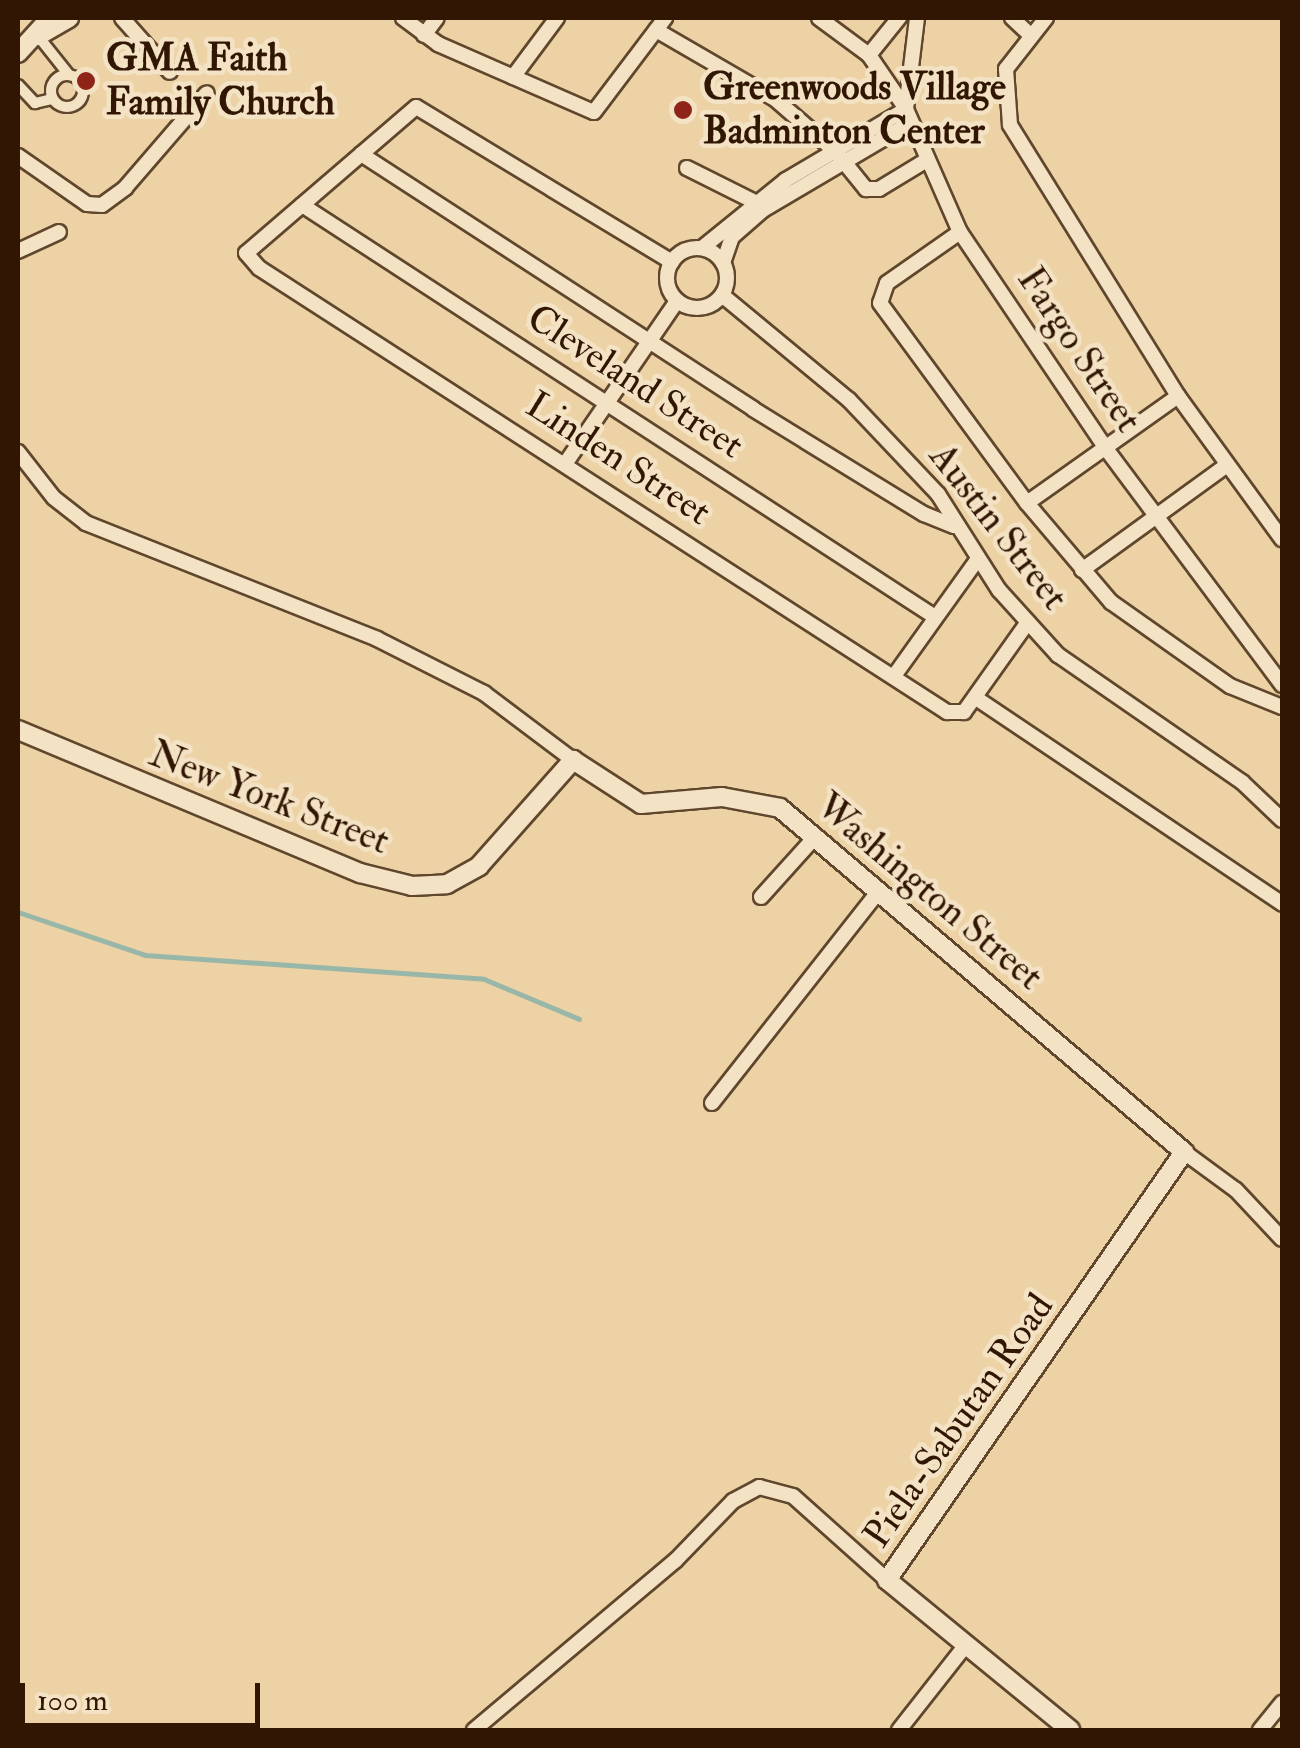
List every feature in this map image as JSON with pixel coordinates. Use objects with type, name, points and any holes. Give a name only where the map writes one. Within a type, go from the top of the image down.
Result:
[{"type":"street","points":[[38,36],[50,18]]},
{"type":"street","points":[[18,54],[38,36],[69,18]]},
{"type":"street","points":[[122,18],[170,72]]},
{"type":"street","points":[[402,18],[424,35],[594,112],[660,24],[774,99],[838,157],[866,189],[879,189],[925,161]]},
{"type":"street","points":[[424,35],[437,18]]},
{"type":"street","points":[[513,76],[558,18]]},
{"type":"street","points":[[819,18],[869,55],[908,116],[755,202],[702,248],[685,250],[672,262],[668,287],[677,301],[706,307],[722,295],[723,263],[732,237],[838,157]]},
{"type":"street","points":[[869,55],[899,18]]},
{"type":"street","name":"Fargo Street","points":[[918,18],[908,116],[960,232],[1107,450],[1158,513],[1282,685]]},
{"type":"street","points":[[1012,18],[1029,34]]},
{"type":"street","points":[[1046,18],[1029,34],[1006,69],[1010,124],[1178,396],[1282,539]]},
{"type":"street","points":[[38,36],[84,87],[80,102],[63,107],[52,99]]},
{"type":"street","points":[[52,99],[56,79],[70,74]]},
{"type":"street","points":[[18,85],[36,103],[52,99]]},
{"type":"street","points":[[18,156],[87,204],[102,206],[125,188],[207,93]]},
{"type":"street","points":[[302,206],[416,108],[672,262]]},
{"type":"street","points":[[361,154],[908,505],[954,526]]},
{"type":"street","points":[[687,168],[755,202]]},
{"type":"street","name":"Linden Street","points":[[302,206],[246,253],[259,268],[957,715],[976,698]]},
{"type":"street","name":"Cleveland Street","points":[[302,206],[932,615]]},
{"type":"street","points":[[18,251],[59,232]]},
{"type":"street","points":[[960,232],[879,294],[1027,504],[1111,602],[1230,686],[1282,707]]},
{"type":"street","points":[[702,248],[723,263]]},
{"type":"street","name":"Austin Street","points":[[722,295],[849,400],[938,494],[977,560],[1028,622],[1090,681],[1280,809]]},
{"type":"street","points":[[566,464],[647,336],[677,301]]},
{"type":"street","points":[[1027,504],[1178,396]]},
{"type":"street","name":"Washington Street","points":[[18,452],[54,498],[86,523],[378,639],[484,693],[573,760],[641,804],[751,798],[780,808],[1184,1152],[1236,1190],[1282,1239]]},
{"type":"street","points":[[1082,570],[1227,466]]},
{"type":"street","points":[[894,676],[932,615],[977,560]]},
{"type":"street","points":[[1028,622],[976,698],[1282,904]]},
{"type":"street","name":"New York Street","points":[[18,730],[360,872],[412,886],[447,884],[479,866],[573,760]]},
{"type":"street","points":[[761,897],[816,836]]},
{"type":"street","points":[[712,1104],[880,891]]},
{"type":"street","name":"Piela-Sabutan Road","points":[[1070,1730],[886,1580],[1184,1152]]},
{"type":"street","points":[[474,1730],[675,1560],[733,1501],[760,1487],[792,1496],[886,1580]]},
{"type":"street","points":[[899,1730],[965,1646]]},
{"type":"street","points":[[1263,1729],[1282,1703]]},
{"type":"waterway","points":[[18,912],[145,955],[484,979],[579,1019]]},
{"type":"place","name":"GMA Faith Family Church","points":[[86,81]]},
{"type":"place","name":"Greenwoods Village Badminton Center","points":[[683,110]]}]
